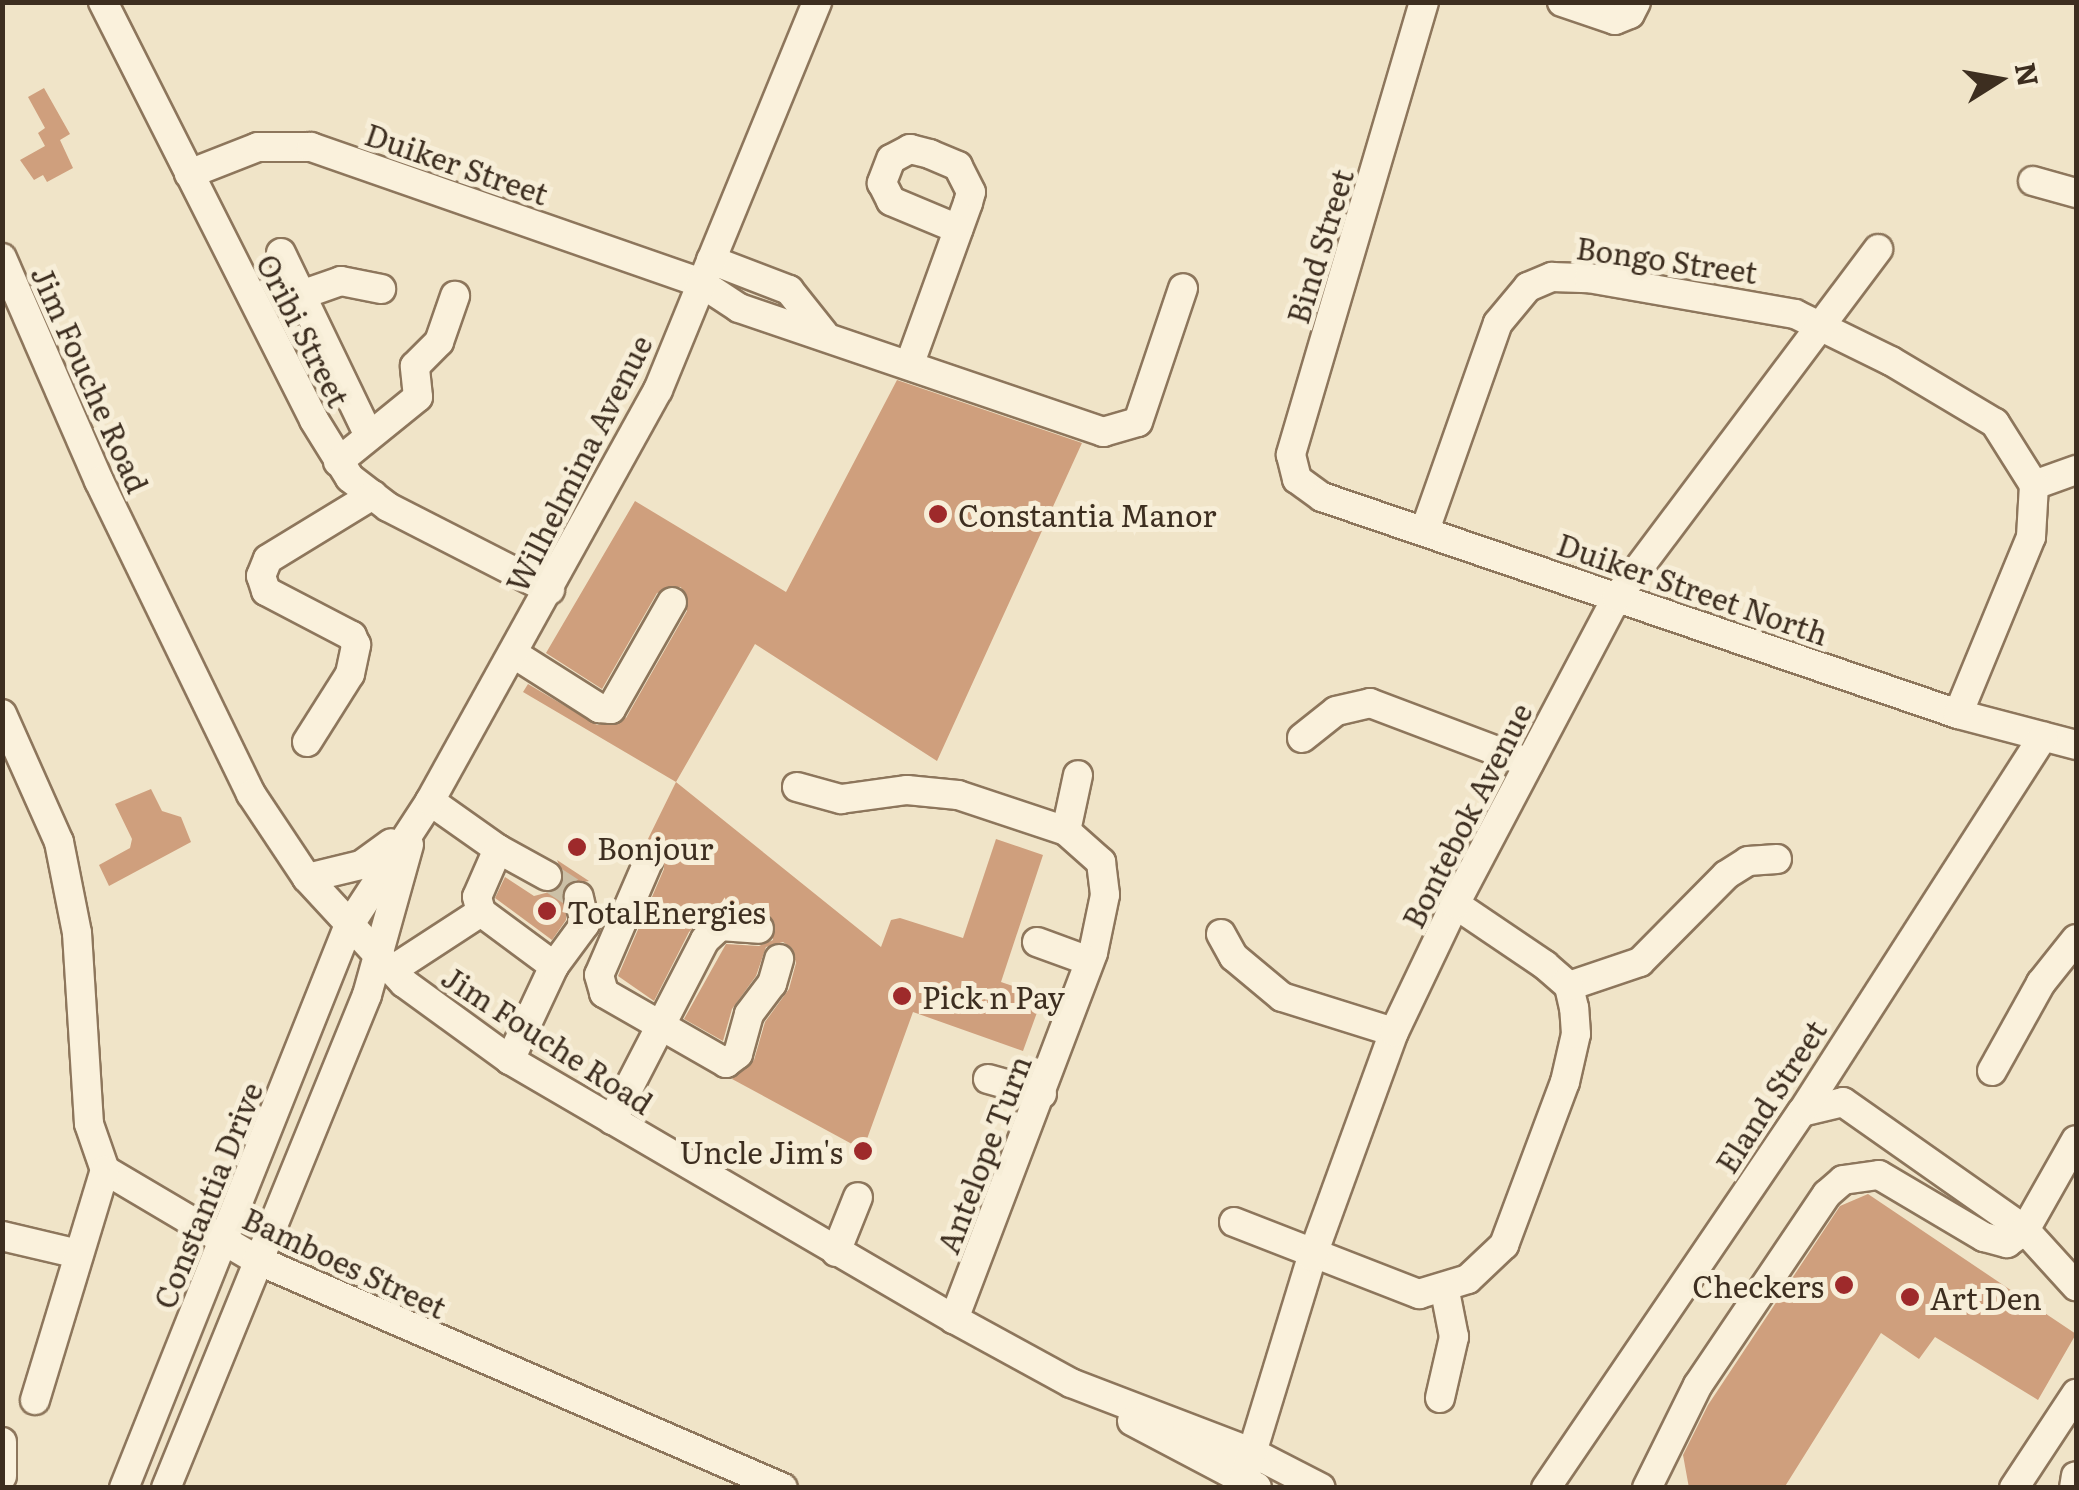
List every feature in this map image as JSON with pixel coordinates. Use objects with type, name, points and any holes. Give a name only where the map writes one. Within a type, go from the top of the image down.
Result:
[{"type":"street","name":"Oribi Street","points":[[102,2],[338,462],[373,495],[550,590]]},
{"type":"street","name":"Wilhelmina Avenue","points":[[348,927],[422,814],[658,390],[817,2]]},
{"type":"street","name":"Bind Street","points":[[1322,497],[1297,479],[1291,455],[1424,2]]},
{"type":"street","points":[[1562,2],[1614,20],[1630,14],[1636,2]]},
{"type":"street","name":"Duiker Street","points":[[189,174],[258,148],[311,146],[706,272],[789,290],[826,335],[910,363]]},
{"type":"street","points":[[2033,182],[2076,193]]},
{"type":"street","points":[[958,229],[910,363],[1116,432],[1138,422],[1183,288]]},
{"type":"street","name":"Bontebok Avenue","points":[[1251,1473],[1312,1257],[1394,1032],[1455,904],[1618,597],[1878,249]]},
{"type":"street","points":[[280,253],[369,436]]},
{"type":"street","name":"Jim Fouche Road","points":[[2,258],[214,722],[306,878],[386,964],[510,1060],[954,1320],[1251,1473],[1321,1488]]},
{"type":"street","name":"Bongo Street","points":[[1425,530],[1498,324],[1528,287],[1552,277],[1673,289],[1762,304],[1820,328],[1892,361],[1994,424],[2034,485]]},
{"type":"street","points":[[301,296],[341,281],[381,289]]},
{"type":"street","points":[[338,462],[418,397],[415,366],[439,342],[455,296]]},
{"type":"street","points":[[1958,714],[2031,536],[2034,485],[2076,470]]},
{"type":"street","points":[[307,742],[350,674],[356,645],[352,636],[266,592],[261,576],[268,559],[373,495]]},
{"type":"street","name":"Duiker Street North","points":[[1322,497],[1958,714],[2076,744]]},
{"type":"street","points":[[514,654],[599,708],[611,708],[672,602]]},
{"type":"street","points":[[1302,738],[1336,711],[1370,702],[1530,763]]},
{"type":"street","points":[[2,714],[14,767],[59,842],[80,970],[90,1124],[105,1170],[35,1400]]},
{"type":"street","name":"Eland Street","points":[[1546,1488],[1802,1112],[2044,737]]},
{"type":"street","points":[[1066,831],[1078,775]]},
{"type":"street","name":"Antelope Turn","points":[[796,787],[841,798],[907,790],[958,795],[1066,831],[1093,849],[1105,878],[1089,962],[954,1320]]},
{"type":"street","name":"Wilhelmina Avenue","points":[[386,964],[422,814]]},
{"type":"street","points":[[306,878],[372,859],[422,814],[546,876]]},
{"type":"street","points":[[498,849],[477,897],[481,912],[554,966]]},
{"type":"street","points":[[1569,986],[1640,962],[1726,875],[1748,860],[1777,858]]},
{"type":"street","points":[[648,862],[598,980],[604,994],[719,1063],[731,1061],[779,959]]},
{"type":"street","points":[[510,1060],[554,966],[585,924],[579,897]]},
{"type":"street","points":[[1234,1222],[1398,1290],[1445,1291],[1493,1261],[1518,1218],[1576,1034],[1569,986],[1525,948],[1455,904]]},
{"type":"street","points":[[166,1488],[257,1260],[386,964],[481,912]]},
{"type":"street","name":"Constantia Drive","points":[[124,1488],[348,927]]},
{"type":"street","points":[[612,1120],[658,1024],[714,930],[759,929]]},
{"type":"street","points":[[1221,934],[1234,957],[1282,997],[1394,1032]]},
{"type":"street","points":[[1992,1071],[2041,983],[2076,939]]},
{"type":"street","points":[[1036,942],[1089,962]]},
{"type":"street","points":[[1837,1053],[1842,1102]]},
{"type":"street","points":[[988,1079],[1042,1094]]},
{"type":"street","points":[[1802,1112],[1842,1102],[2025,1230],[2076,1286]]},
{"type":"street","points":[[1647,1488],[1698,1385],[1827,1194],[1844,1180],[1879,1175],[1997,1242],[2025,1230],[2076,1140]]},
{"type":"street","name":"Bamboes Street","points":[[105,1170],[257,1260],[783,1488]]},
{"type":"street","points":[[836,1252],[858,1198]]},
{"type":"street","points":[[2,1236],[79,1254]]},
{"type":"street","points":[[1440,1398],[1454,1336],[1445,1291]]},
{"type":"street","points":[[2014,1488],[2076,1394]]},
{"type":"street","points":[[2,1442],[2,1476]]},
{"type":"street","points":[[2074,1488],[2076,1476]]},
{"type":"building","points":[[44,88],[70,134],[60,140],[73,168],[47,182],[43,175],[34,180],[20,160],[45,146],[38,133],[45,128],[28,97]]},
{"type":"building","name":"Constantia Manor","points":[[897,380],[1082,443],[937,761],[755,644],[676,782],[523,692],[528,684],[597,725],[626,718],[687,611],[681,587],[657,593],[602,689],[546,653],[635,501],[786,592]]},
{"type":"building","points":[[676,782],[881,947],[891,920],[900,918],[963,938],[996,839],[1043,855],[1001,982],[1043,996],[1023,1051],[913,1012],[863,1150],[732,1079],[754,1060],[765,1022],[789,989],[796,963],[792,948],[783,942],[766,947],[756,976],[732,1009],[723,1041],[684,1019],[726,944],[759,946],[773,940],[770,915],[721,909],[708,913],[689,932],[654,1001],[618,976],[664,869],[661,851],[645,845]]},
{"type":"building","points":[[151,789],[162,811],[181,817],[191,842],[109,886],[99,865],[130,848],[132,839],[115,804]]},
{"type":"building","points":[[557,860],[589,881],[567,885],[566,920],[552,940],[495,898],[505,877],[534,896],[557,890],[564,877]]},
{"type":"building","points":[[1868,1194],[2076,1334],[2038,1400],[1935,1337],[1919,1359],[1881,1333],[1784,1488],[1689,1488],[1683,1455],[1708,1405],[1840,1206]]},
{"type":"tunnel","points":[[547,876],[579,897]]},
{"type":"place","name":"Constantia Manor","points":[[938,514]]},
{"type":"place","name":"Bonjour","points":[[577,847]]},
{"type":"place","name":"TotalEnergies","points":[[547,911]]},
{"type":"place","name":"Pick n Pay","points":[[902,996]]},
{"type":"place","name":"Uncle Jim's","points":[[863,1151]]},
{"type":"place","name":"Checkers","points":[[1844,1285]]},
{"type":"place","name":"Art Den","points":[[1910,1297]]}]
